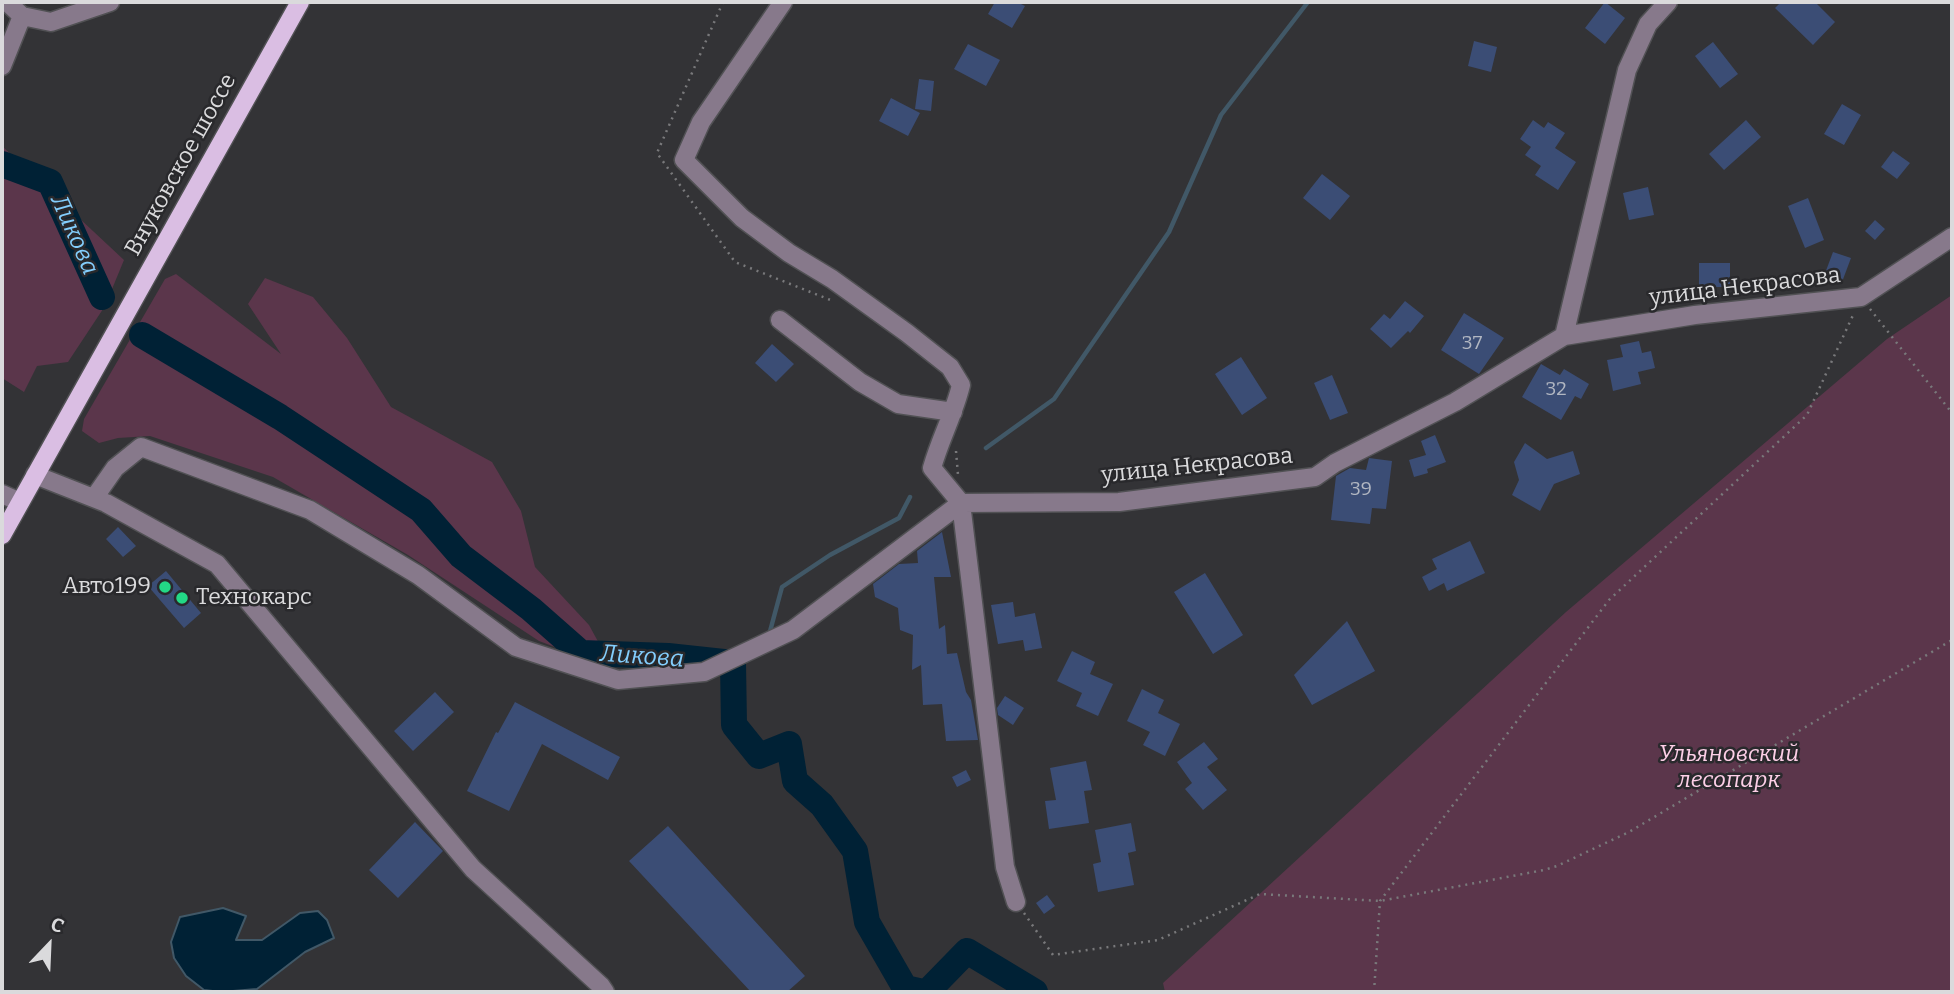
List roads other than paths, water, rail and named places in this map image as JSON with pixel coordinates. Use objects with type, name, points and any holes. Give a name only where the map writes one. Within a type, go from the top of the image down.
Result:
[{"type":"main road","name":"Внуковское шоссе","points":[[2,535],[300,2]]},
{"type":"street","points":[[7,2],[22,16],[51,22],[110,2]]},
{"type":"street","points":[[783,2],[701,122],[684,160],[742,218],[789,253],[832,279],[950,367],[961,385],[932,468],[961,503],[1005,867],[1017,902]]},
{"type":"street","points":[[1564,336],[1627,70],[1648,24],[1668,2]]},
{"type":"street","points":[[2,66],[22,16]]},
{"type":"street","name":"улица Некрасова","points":[[961,503],[1119,502],[1315,477],[1335,463],[1455,402],[1564,336],[1695,315],[1861,298],[1952,237]]},
{"type":"street","points":[[780,320],[860,382],[898,404],[953,412]]},
{"type":"street","points":[[94,498],[115,468],[141,447],[310,510],[418,575],[516,648],[618,680],[704,672],[793,630],[961,503]]},
{"type":"street","points":[[35,475],[94,498],[217,564],[473,869],[605,992]]},
{"type":"street","points":[[2,494],[20,502]]},
{"type":"water","points":[[223,908],[246,916],[236,940],[262,940],[300,913],[318,911],[327,920],[334,938],[305,952],[257,989],[221,992],[204,990],[186,976],[174,958],[171,942],[180,917]]},
{"type":"waterway","points":[[986,448],[1054,399],[1169,232],[1221,115],[1308,2]]},
{"type":"waterway","name":"Ликова","points":[[2,164],[50,182],[102,297]]},
{"type":"waterway","name":"Ликова","points":[[142,335],[280,417],[421,510],[461,556],[531,609],[581,653],[668,656],[733,663],[734,725],[759,756],[789,744],[795,781],[822,805],[855,851],[867,922],[905,988],[923,992]]},
{"type":"waterway","points":[[769,635],[782,587],[830,555],[899,518],[910,497]]},
{"type":"waterway","name":"Ликова","points":[[927,992],[967,951],[1035,992]]},
{"type":"place","name":"Авто199","points":[[165,587]]},
{"type":"place","name":"Технокарс","points":[[182,598]]},
{"type":"park label","name":"Ульяновский лесопарк","points":[[1729,768]]}]
